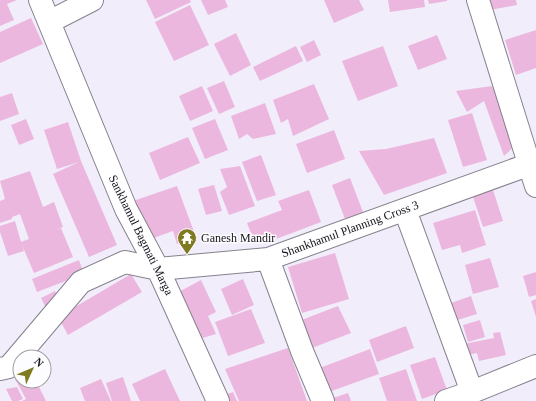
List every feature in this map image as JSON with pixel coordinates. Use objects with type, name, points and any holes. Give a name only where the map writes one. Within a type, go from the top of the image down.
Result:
[{"type":"street","name":"Sankhamul Bagmati Marga","points":[[40,0],[126,209],[158,269],[218,401]]},
{"type":"street","points":[[50,22],[92,0]]},
{"type":"street","points":[[478,0],[532,163],[536,186]]},
{"type":"street","name":"Shankhamul Planning Cross 3","points":[[0,370],[9,366],[81,282],[125,262],[158,269],[268,259],[532,163]]},
{"type":"street","points":[[405,210],[472,392]]},
{"type":"street","points":[[268,259],[302,351],[323,401]]},
{"type":"street","points":[[446,401],[536,366]]},
{"type":"building","points":[[0,0],[17,0],[7,4],[14,20],[0,26]]},
{"type":"building","points":[[146,0],[190,0],[191,2],[155,19]]},
{"type":"building","points":[[201,0],[225,0],[228,7],[208,15]]},
{"type":"building","points":[[324,0],[359,0],[364,10],[334,23]]},
{"type":"building","points":[[388,0],[424,0],[425,7],[390,12]]},
{"type":"building","points":[[428,0],[447,0],[447,1],[429,4]]},
{"type":"building","points":[[489,0],[516,0],[517,5],[490,10]]},
{"type":"building","points":[[190,5],[209,45],[174,61],[155,22]]},
{"type":"building","points":[[31,18],[43,44],[0,63],[0,32]]},
{"type":"building","points":[[536,30],[536,68],[516,75],[505,40]]},
{"type":"building","points":[[236,33],[251,65],[230,76],[214,44]]},
{"type":"building","points":[[437,35],[447,59],[418,70],[408,46]]},
{"type":"building","points":[[314,40],[321,55],[307,62],[300,47]]},
{"type":"building","points":[[296,46],[303,61],[260,81],[253,67]]},
{"type":"building","points":[[383,46],[398,86],[358,101],[342,61]]},
{"type":"building","points":[[224,81],[235,107],[219,114],[207,88]]},
{"type":"building","points":[[314,84],[329,119],[293,136],[288,119],[281,123],[273,100]]},
{"type":"building","points":[[202,86],[213,111],[190,121],[179,96]]},
{"type":"building","points":[[492,86],[518,143],[504,156],[484,101],[467,112],[456,91]]},
{"type":"building","points":[[12,93],[19,114],[0,121],[0,97]]},
{"type":"building","points":[[265,103],[276,134],[253,139],[247,134],[239,139],[231,116]]},
{"type":"building","points":[[472,113],[487,160],[463,167],[448,120]]},
{"type":"building","points":[[26,119],[34,139],[19,145],[11,125]]},
{"type":"building","points":[[215,119],[228,150],[205,159],[192,128]]},
{"type":"building","points":[[68,122],[81,161],[117,245],[89,257],[53,174],[79,162],[57,169],[44,130]]},
{"type":"building","points":[[334,130],[345,159],[307,173],[296,144]]},
{"type":"building","points":[[188,137],[200,163],[160,180],[149,153]]},
{"type":"building","points":[[434,138],[447,173],[384,195],[359,151],[386,149]]},
{"type":"building","points":[[261,155],[276,195],[257,201],[242,162]]},
{"type":"building","points":[[240,166],[255,206],[229,215],[220,192],[227,187],[220,169]]},
{"type":"building","points":[[30,171],[43,207],[54,202],[63,227],[54,230],[61,228],[73,257],[34,273],[22,245],[24,251],[8,256],[0,232],[0,226],[15,221],[21,242],[29,239],[20,214],[12,217],[12,219],[0,223],[0,201],[5,199],[0,181]]},
{"type":"building","points":[[350,178],[363,212],[345,219],[332,185]]},
{"type":"building","points":[[214,185],[222,211],[206,215],[198,189]]},
{"type":"building","points":[[177,186],[196,237],[177,244],[173,231],[148,240],[133,201]]},
{"type":"building","points":[[309,190],[321,222],[268,242],[267,240],[255,244],[247,223],[282,210],[278,201]]},
{"type":"building","points":[[493,190],[503,221],[483,227],[473,197]]},
{"type":"building","points":[[475,210],[486,245],[462,253],[460,245],[442,250],[433,223]]},
{"type":"building","points":[[335,253],[349,299],[302,313],[288,267]]},
{"type":"building","points":[[490,258],[499,287],[473,294],[465,265]]},
{"type":"building","points":[[79,260],[84,274],[37,292],[32,279]]},
{"type":"building","points":[[536,272],[536,295],[529,297],[523,276]]},
{"type":"building","points":[[131,274],[142,292],[68,335],[58,317]]},
{"type":"building","points":[[243,279],[254,305],[232,315],[221,289]]},
{"type":"building","points":[[201,280],[216,312],[208,316],[216,334],[196,340],[175,294]]},
{"type":"building","points":[[55,291],[59,299],[48,312],[41,298]]},
{"type":"building","points":[[471,296],[477,314],[451,322],[445,305]]},
{"type":"building","points":[[536,299],[536,317],[531,301]]},
{"type":"building","points":[[338,306],[351,333],[312,348],[299,321]]},
{"type":"building","points":[[251,309],[265,343],[228,356],[215,322]]},
{"type":"building","points":[[480,320],[485,337],[468,342],[463,325]]},
{"type":"building","points":[[406,326],[414,348],[377,362],[369,340]]},
{"type":"building","points":[[500,332],[506,355],[479,361],[477,353],[462,356],[459,345],[494,338],[493,333]]},
{"type":"building","points":[[288,348],[307,401],[239,401],[225,369]]},
{"type":"building","points":[[370,349],[379,374],[326,393],[317,369]]},
{"type":"building","points":[[435,357],[447,390],[422,399],[410,365]]},
{"type":"building","points":[[165,369],[180,401],[140,401],[132,384]]},
{"type":"building","points":[[406,369],[417,401],[387,401],[379,378]]},
{"type":"building","points":[[123,377],[131,401],[112,401],[106,383]]},
{"type":"building","points":[[101,379],[111,401],[85,401],[80,388]]},
{"type":"building","points":[[6,389],[18,389],[23,399],[12,401]]},
{"type":"building","points":[[20,389],[40,389],[46,401],[22,401],[26,399]]},
{"type":"building","points":[[233,392],[237,401],[224,401],[222,396]]},
{"type":"building","points":[[348,393],[351,401],[331,401],[330,399]]},
{"type":"place","name":"Ganesh Mandir","points":[[187,255]]}]
